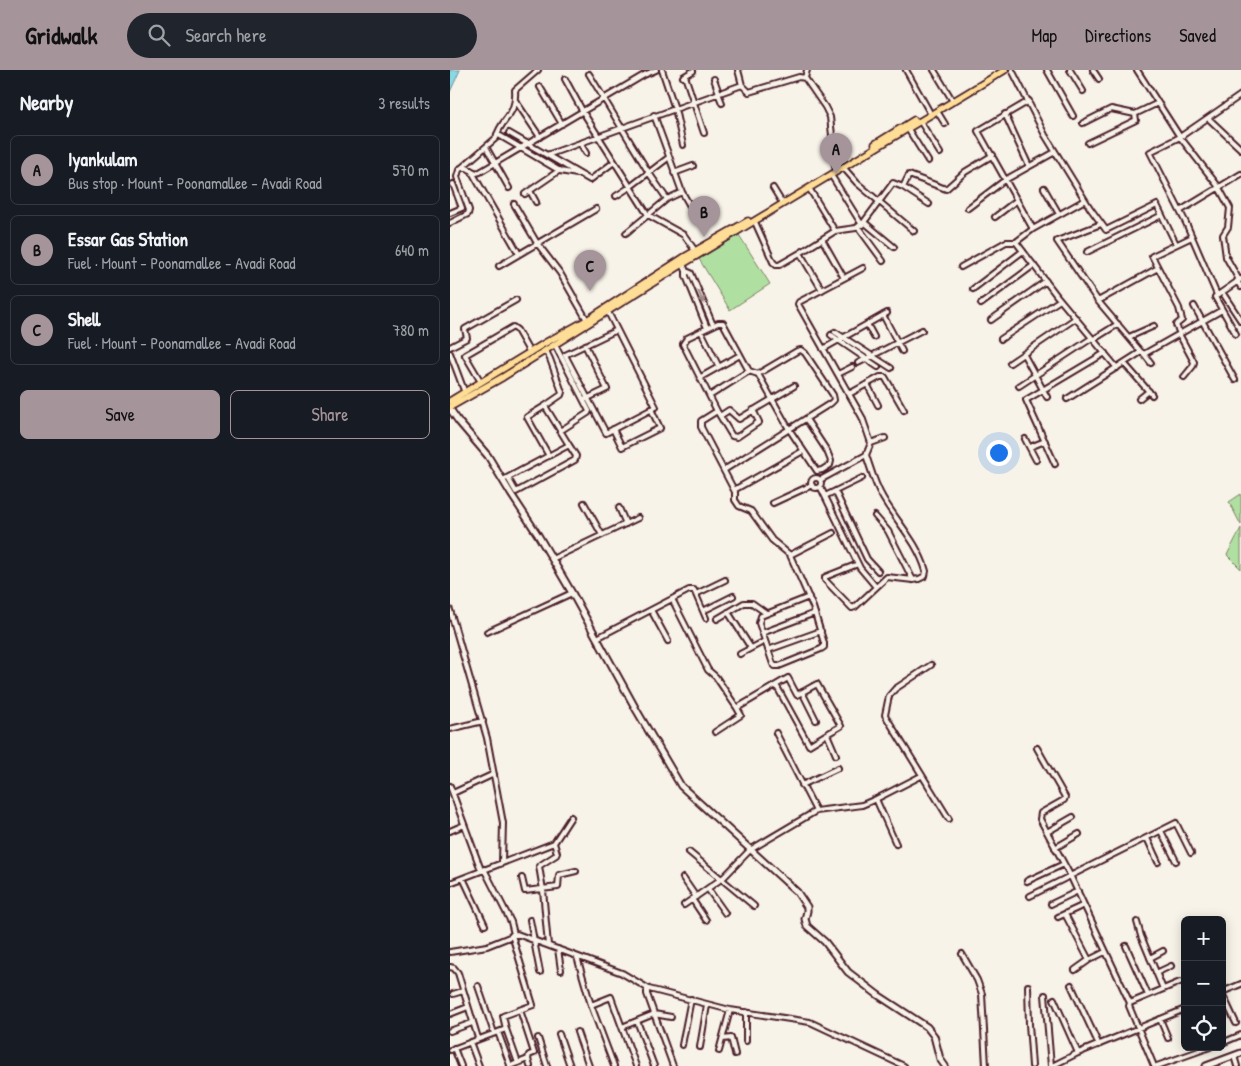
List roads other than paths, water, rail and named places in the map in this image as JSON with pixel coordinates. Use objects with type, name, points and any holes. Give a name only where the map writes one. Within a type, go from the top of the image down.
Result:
[{"type":"main road","points":[[482,384],[555,345],[684,267],[697,253],[755,222],[997,70]]},
{"type":"main road","points":[[450,401],[466,394],[530,353],[781,201],[908,129],[1005,70]]},
{"type":"main road","points":[[450,408],[466,394]]},
{"type":"street","points":[[450,223],[468,214],[469,210],[458,182],[459,170],[496,138],[510,115],[515,100],[515,90],[538,70]]},
{"type":"street","points":[[642,70],[644,75]]},
{"type":"street","points":[[472,172],[480,172],[644,75],[656,70]]},
{"type":"street","points":[[662,70],[675,109],[683,145]]},
{"type":"street","points":[[738,70],[742,85],[750,92],[799,77],[805,78],[830,117],[834,138],[834,172],[883,262]]},
{"type":"street","points":[[805,78],[807,70]]},
{"type":"street","points":[[906,70],[929,111]]},
{"type":"street","points":[[934,70],[951,98]]},
{"type":"street","points":[[1012,70],[1045,136],[1106,230],[1157,205],[1176,244]]},
{"type":"street","points":[[1047,70],[1073,116]]},
{"type":"street","points":[[1070,70],[1083,92]]},
{"type":"street","points":[[1093,70],[1099,79]]},
{"type":"street","points":[[1137,70],[1180,137],[1218,186],[1230,208],[1228,227],[1224,235],[1226,257],[1241,287]]},
{"type":"street","points":[[694,71],[684,77],[704,133]]},
{"type":"street","points":[[589,74],[649,173],[667,199]]},
{"type":"street","points":[[565,79],[582,112],[648,215],[684,235],[697,253]]},
{"type":"street","points":[[714,79],[722,103]]},
{"type":"street","points":[[547,155],[742,85]]},
{"type":"street","points":[[540,87],[562,124]]},
{"type":"street","points":[[1236,334],[1215,296],[1217,295],[1192,236],[1150,152],[1180,137],[1241,95]]},
{"type":"street","points":[[515,100],[540,137]]},
{"type":"street","points":[[1028,101],[978,131],[1034,229]]},
{"type":"street","points":[[1083,123],[1111,109],[1135,114],[1158,103]]},
{"type":"street","points":[[937,111],[945,124]]},
{"type":"street","points":[[1005,114],[1029,166]]},
{"type":"street","points":[[1088,144],[1136,120],[1135,114]]},
{"type":"street","points":[[654,116],[674,173],[694,213]]},
{"type":"street","points":[[1208,118],[1241,149]]},
{"type":"street","points":[[920,121],[940,153]]},
{"type":"street","points":[[908,129],[928,161]]},
{"type":"street","points":[[509,133],[590,180],[614,162]]},
{"type":"street","points":[[497,134],[560,171],[582,175]]},
{"type":"street","points":[[580,142],[586,153]]},
{"type":"street","points":[[486,147],[510,188]]},
{"type":"street","points":[[968,208],[1005,180],[1055,152]]},
{"type":"street","points":[[903,187],[910,175],[946,189],[965,172],[993,156]]},
{"type":"street","points":[[616,196],[668,158]]},
{"type":"street","points":[[525,194],[566,166]]},
{"type":"street","points":[[674,173],[693,166]]},
{"type":"street","points":[[843,167],[857,183],[914,231]]},
{"type":"street","points":[[462,168],[467,168],[472,172],[518,254]]},
{"type":"street","points":[[1180,211],[1218,186],[1241,174]]},
{"type":"street","points":[[450,213],[462,208],[451,185],[458,182]]},
{"type":"street","points":[[755,222],[776,265],[835,232],[862,225],[893,183],[930,204]]},
{"type":"street","points":[[773,188],[781,201]]},
{"type":"street","points":[[810,188],[835,232]]},
{"type":"street","points":[[1044,188],[1059,214]]},
{"type":"street","points":[[530,191],[536,202]]},
{"type":"street","points":[[626,233],[667,199],[682,192]]},
{"type":"street","points":[[995,218],[1017,200]]},
{"type":"street","points":[[961,267],[1006,242],[1016,242],[1034,229],[1085,200]]},
{"type":"street","points":[[514,204],[538,243],[560,273],[587,320]]},
{"type":"street","points":[[499,266],[596,209]]},
{"type":"street","points":[[1087,252],[1162,215]]},
{"type":"street","points":[[1101,224],[1057,241],[1098,301],[1151,363]]},
{"type":"street","points":[[862,225],[894,247]]},
{"type":"street","points":[[1184,377],[1194,362],[1179,334],[1176,324],[1182,320],[1180,308],[1152,256],[1192,236]]},
{"type":"street","points":[[822,239],[844,278]]},
{"type":"street","points":[[1016,242],[1060,300],[1117,368]]},
{"type":"street","points":[[974,289],[1023,251]]},
{"type":"street","points":[[800,253],[822,290]]},
{"type":"street","points":[[981,304],[1034,265]]},
{"type":"street","points":[[684,267],[691,273],[713,325]]},
{"type":"street","points":[[684,267],[708,328]]},
{"type":"street","points":[[812,485],[813,479],[818,478],[820,480],[866,455],[871,443],[862,417],[798,302],[863,268]]},
{"type":"street","points":[[1098,301],[1158,268]]},
{"type":"street","points":[[1217,295],[1239,280]]},
{"type":"street","points":[[991,320],[1046,281]]},
{"type":"street","points":[[1222,292],[1241,321]]},
{"type":"street","points":[[450,347],[467,338],[465,329],[516,300]]},
{"type":"street","points":[[1001,339],[1060,300]]},
{"type":"street","points":[[1194,306],[1235,380]]},
{"type":"street","points":[[1067,399],[1124,363],[1222,310]]},
{"type":"street","points":[[608,312],[656,407],[606,433],[565,355],[617,330]]},
{"type":"street","points":[[823,348],[885,314],[902,351]]},
{"type":"street","points":[[1010,363],[1076,318]]},
{"type":"street","points":[[753,410],[759,422],[737,438],[732,436],[683,344],[687,338],[713,325],[723,323],[750,371],[758,374],[802,451],[817,471],[822,470],[830,465],[831,461],[827,451],[806,419]]},
{"type":"street","points":[[867,324],[874,337]]},
{"type":"street","points":[[1019,386],[1118,324]]},
{"type":"street","points":[[1129,337],[1154,326]]},
{"type":"street","points":[[482,384],[465,355],[513,327],[517,330],[530,353]]},
{"type":"street","points":[[858,363],[922,330]]},
{"type":"street","points":[[701,331],[719,367]]},
{"type":"street","points":[[835,332],[891,368]]},
{"type":"street","points":[[831,335],[878,366]]},
{"type":"street","points":[[555,345],[588,410],[588,413],[560,431]]},
{"type":"street","points":[[585,345],[607,389],[587,398]]},
{"type":"street","points":[[546,350],[562,395],[527,417],[549,456]]},
{"type":"street","points":[[724,470],[834,400],[833,395],[806,353],[801,350],[758,374]]},
{"type":"street","points":[[1055,464],[1026,400],[1105,353]]},
{"type":"street","points":[[450,355],[466,394]]},
{"type":"street","points":[[701,378],[740,355]]},
{"type":"street","points":[[1024,355],[1047,397]]},
{"type":"street","points":[[1124,363],[1151,393],[1139,399]]},
{"type":"street","points":[[838,374],[852,367]]},
{"type":"street","points":[[711,395],[750,371]]},
{"type":"street","points":[[849,394],[880,377],[885,377],[904,410]]},
{"type":"street","points":[[867,384],[878,405]]},
{"type":"street","points":[[720,416],[729,410],[739,419],[794,386]]},
{"type":"street","points":[[513,493],[575,460],[576,456],[545,406]]},
{"type":"street","points":[[450,408],[505,479],[681,786],[797,892],[807,907],[805,919],[807,926],[825,942],[843,968],[878,995],[927,1027],[934,1036],[940,1059],[945,1066]]},
{"type":"street","points":[[613,429],[622,447],[660,428],[651,409]]},
{"type":"street","points":[[717,411],[703,419],[701,427],[734,490],[735,500],[739,506],[751,510],[772,540],[790,555],[800,581],[809,597],[815,613],[824,647],[779,666],[773,664],[759,623],[761,616],[809,597]]},
{"type":"street","points":[[871,443],[886,438]]},
{"type":"street","points":[[1026,439],[1036,460]]},
{"type":"street","points":[[1030,448],[1045,441]]},
{"type":"street","points":[[505,479],[569,445]]},
{"type":"street","points":[[734,490],[802,451]]},
{"type":"street","points":[[858,564],[825,577],[825,580],[852,608],[887,577],[913,580],[925,576],[926,571],[925,565],[910,537],[876,486],[866,455]]},
{"type":"street","points":[[825,496],[862,478]]},
{"type":"street","points":[[820,480],[820,486],[858,564],[876,587]]},
{"type":"street","points":[[812,485],[816,488],[820,486]]},
{"type":"street","points":[[773,504],[812,485]]},
{"type":"street","points":[[835,491],[868,559],[878,571]]},
{"type":"street","points":[[584,503],[602,535]]},
{"type":"street","points":[[618,508],[626,524]]},
{"type":"street","points":[[875,516],[888,531],[913,580]]},
{"type":"street","points":[[552,559],[638,518]]},
{"type":"street","points":[[790,555],[833,533]]},
{"type":"street","points":[[696,594],[725,580]]},
{"type":"street","points":[[597,638],[689,590],[694,590],[706,618]]},
{"type":"street","points":[[488,632],[572,593]]},
{"type":"street","points":[[703,611],[733,596]]},
{"type":"street","points":[[672,599],[708,670],[716,677],[741,715],[715,732]]},
{"type":"street","points":[[717,619],[744,603],[752,602],[766,613]]},
{"type":"street","points":[[450,610],[483,721],[494,774],[504,828],[502,862]]},
{"type":"street","points":[[651,610],[668,641]]},
{"type":"street","points":[[728,612],[751,648]]},
{"type":"street","points":[[762,633],[815,613]]},
{"type":"street","points":[[768,650],[820,631]]},
{"type":"street","points":[[740,654],[765,641]]},
{"type":"street","points":[[931,665],[894,689],[885,715],[949,819]]},
{"type":"street","points":[[737,708],[776,685],[788,678],[797,695],[817,684],[841,726],[808,744],[776,685]]},
{"type":"street","points":[[802,692],[816,720]]},
{"type":"street","points":[[450,729],[483,721]]},
{"type":"street","points":[[776,733],[816,811]]},
{"type":"street","points":[[827,734],[836,754]]},
{"type":"street","points":[[1037,748],[1065,797],[1064,800],[1041,813],[1040,819],[1078,891],[1130,1003],[1129,1006],[1155,1066],[1198,1051]]},
{"type":"street","points":[[802,785],[838,768]]},
{"type":"street","points":[[452,793],[494,774]]},
{"type":"street","points":[[684,905],[722,879],[750,850],[816,811],[862,805],[922,776]]},
{"type":"street","points":[[450,786],[482,870],[511,922],[532,1005],[503,1015],[518,1063]]},
{"type":"street","points":[[876,799],[896,844]]},
{"type":"street","points":[[450,883],[554,843],[572,817]]},
{"type":"street","points":[[1046,832],[1073,817]]},
{"type":"street","points":[[1030,896],[1176,823],[1191,853]]},
{"type":"street","points":[[450,831],[464,825]]},
{"type":"street","points":[[1161,831],[1176,861]]},
{"type":"street","points":[[1055,848],[1080,834]]},
{"type":"street","points":[[1146,838],[1158,862]]},
{"type":"street","points":[[548,945],[539,866],[556,855],[554,843]]},
{"type":"street","points":[[689,852],[754,906]]},
{"type":"street","points":[[1027,882],[1064,864]]},
{"type":"street","points":[[522,878],[525,891],[543,890],[558,887],[559,875],[576,871]]},
{"type":"street","points":[[463,878],[485,925]]},
{"type":"street","points":[[683,878],[706,920]]},
{"type":"street","points":[[708,889],[724,913]]},
{"type":"street","points":[[1050,904],[1078,891]]},
{"type":"street","points":[[1058,917],[1084,905]]},
{"type":"street","points":[[1065,914],[1089,960]]},
{"type":"street","points":[[530,920],[540,972]]},
{"type":"street","points":[[1137,922],[1163,989]]},
{"type":"street","points":[[450,952],[487,946],[513,935],[532,938],[622,973],[647,988],[730,1010],[810,1022],[904,1066]]},
{"type":"street","points":[[1126,946],[1148,995]]},
{"type":"street","points":[[558,949],[560,970]]},
{"type":"street","points":[[1150,958],[1163,951]]},
{"type":"street","points":[[1075,970],[1089,960],[1106,952]]},
{"type":"street","points":[[962,954],[977,980],[982,994],[986,1066]]},
{"type":"street","points":[[577,957],[591,1005],[614,1066]]},
{"type":"street","points":[[1156,973],[1171,966]]},
{"type":"street","points":[[450,967],[457,971],[478,1038]]},
{"type":"street","points":[[1130,1003],[1180,982]]},
{"type":"street","points":[[1226,990],[1241,984]]},
{"type":"street","points":[[1071,985],[1099,1045]]},
{"type":"street","points":[[478,986],[510,1066],[528,1059],[529,1055],[534,1053],[520,1010]]},
{"type":"street","points":[[1028,986],[1032,1066]]},
{"type":"street","points":[[647,988],[647,994],[673,1066]]},
{"type":"street","points":[[452,994],[463,991]]},
{"type":"street","points":[[1045,995],[1052,1066],[1078,1053],[1181,1011]]},
{"type":"street","points":[[591,1005],[611,998],[636,1066]]},
{"type":"street","points":[[682,1046],[690,999]]},
{"type":"street","points":[[1054,999],[1078,1053]]},
{"type":"street","points":[[1226,1001],[1236,1023]]},
{"type":"street","points":[[700,1047],[707,1005]]},
{"type":"street","points":[[450,1014],[468,1007]]},
{"type":"street","points":[[719,1051],[730,1010]]},
{"type":"street","points":[[746,1012],[746,1041]]},
{"type":"street","points":[[622,1027],[654,1014],[671,1017]]},
{"type":"street","points":[[1160,1019],[1168,1038]]},
{"type":"street","points":[[637,1021],[654,1066]]},
{"type":"street","points":[[450,1031],[472,1022]]},
{"type":"street","points":[[461,1066],[452,1049],[506,1029]]},
{"type":"street","points":[[577,1032],[589,1066]]},
{"type":"street","points":[[558,1034],[570,1066]]},
{"type":"street","points":[[1226,1041],[1241,1035]]},
{"type":"street","points":[[538,1038],[547,1066]]},
{"type":"street","points":[[722,1039],[731,1038],[734,1054]]},
{"type":"street","points":[[470,1042],[479,1066]]},
{"type":"street","points":[[1206,1066],[1241,1053]]},
{"type":"street","points":[[1234,1056],[1237,1066]]},
{"type":"street","points":[[528,1059],[530,1066]]},
{"type":"water","points":[[450,70],[460,70],[450,92]]},
{"type":"place","name":"Iyankulam","points":[[836,174]]},
{"type":"place","name":"Essar Gas Station","points":[[704,237]]},
{"type":"place","name":"Shell","points":[[590,291]]}]
